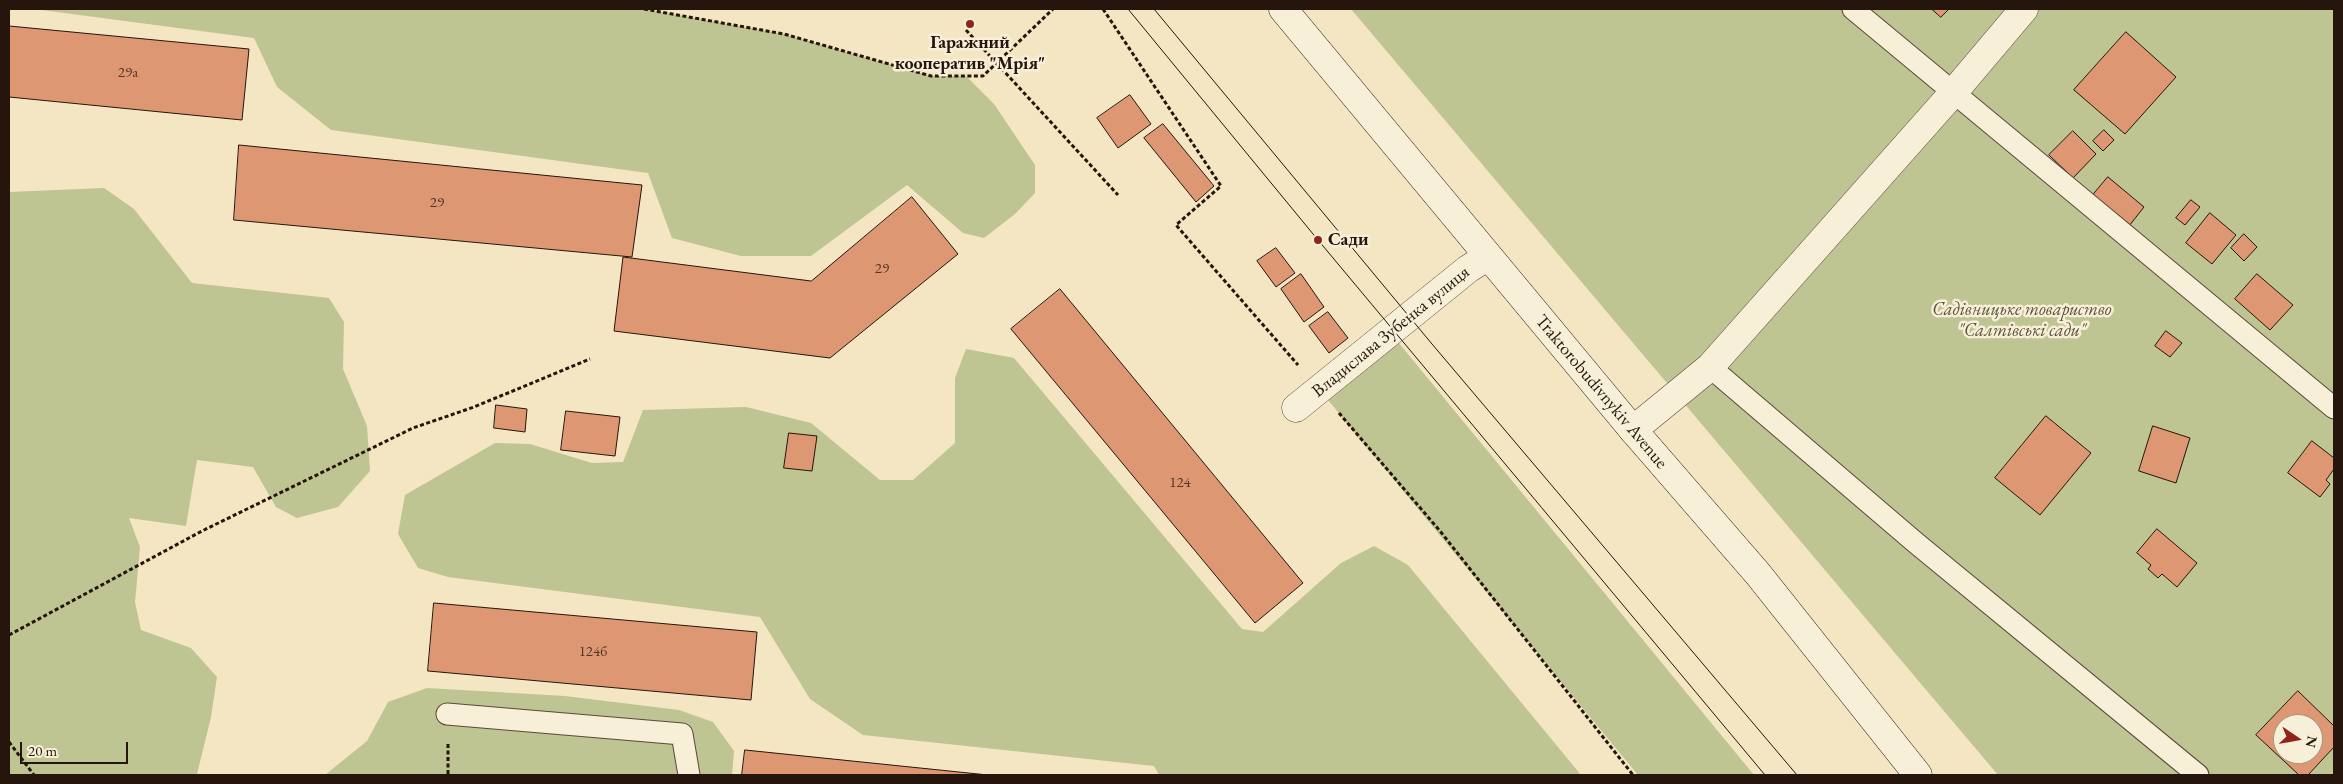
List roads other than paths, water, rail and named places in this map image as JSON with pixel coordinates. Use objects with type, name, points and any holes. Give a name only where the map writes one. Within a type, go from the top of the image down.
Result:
[{"type":"main road","name":"Traktorobudivnykiv Avenue","points":[[1283,9],[1487,257],[1758,574],[1918,775]]},
{"type":"main road","points":[[1633,430],[1710,367],[1953,93],[2024,9]]},
{"type":"main road","name":"Владислава Зубенка вулиця","points":[[1296,408],[1468,270],[1487,257]]},
{"type":"lane","points":[[1853,9],[2334,408]]},
{"type":"lane","points":[[1710,367],[1916,543],[2198,775]]},
{"type":"lane","points":[[447,714],[682,734],[689,775]]},
{"type":"tram line","points":[[1128,9],[1318,240],[1765,775]]},
{"type":"tram line","points":[[1154,9],[1432,344],[1797,775]]},
{"type":"place","name":"Гаражний кооператив \"Мрія\"","points":[[970,24]]},
{"type":"place","name":"Сади","points":[[1318,240]]},
{"type":"park label","name":"Садівницьке товариство \"Салтівські сади\"","points":[[2022,320]]}]
